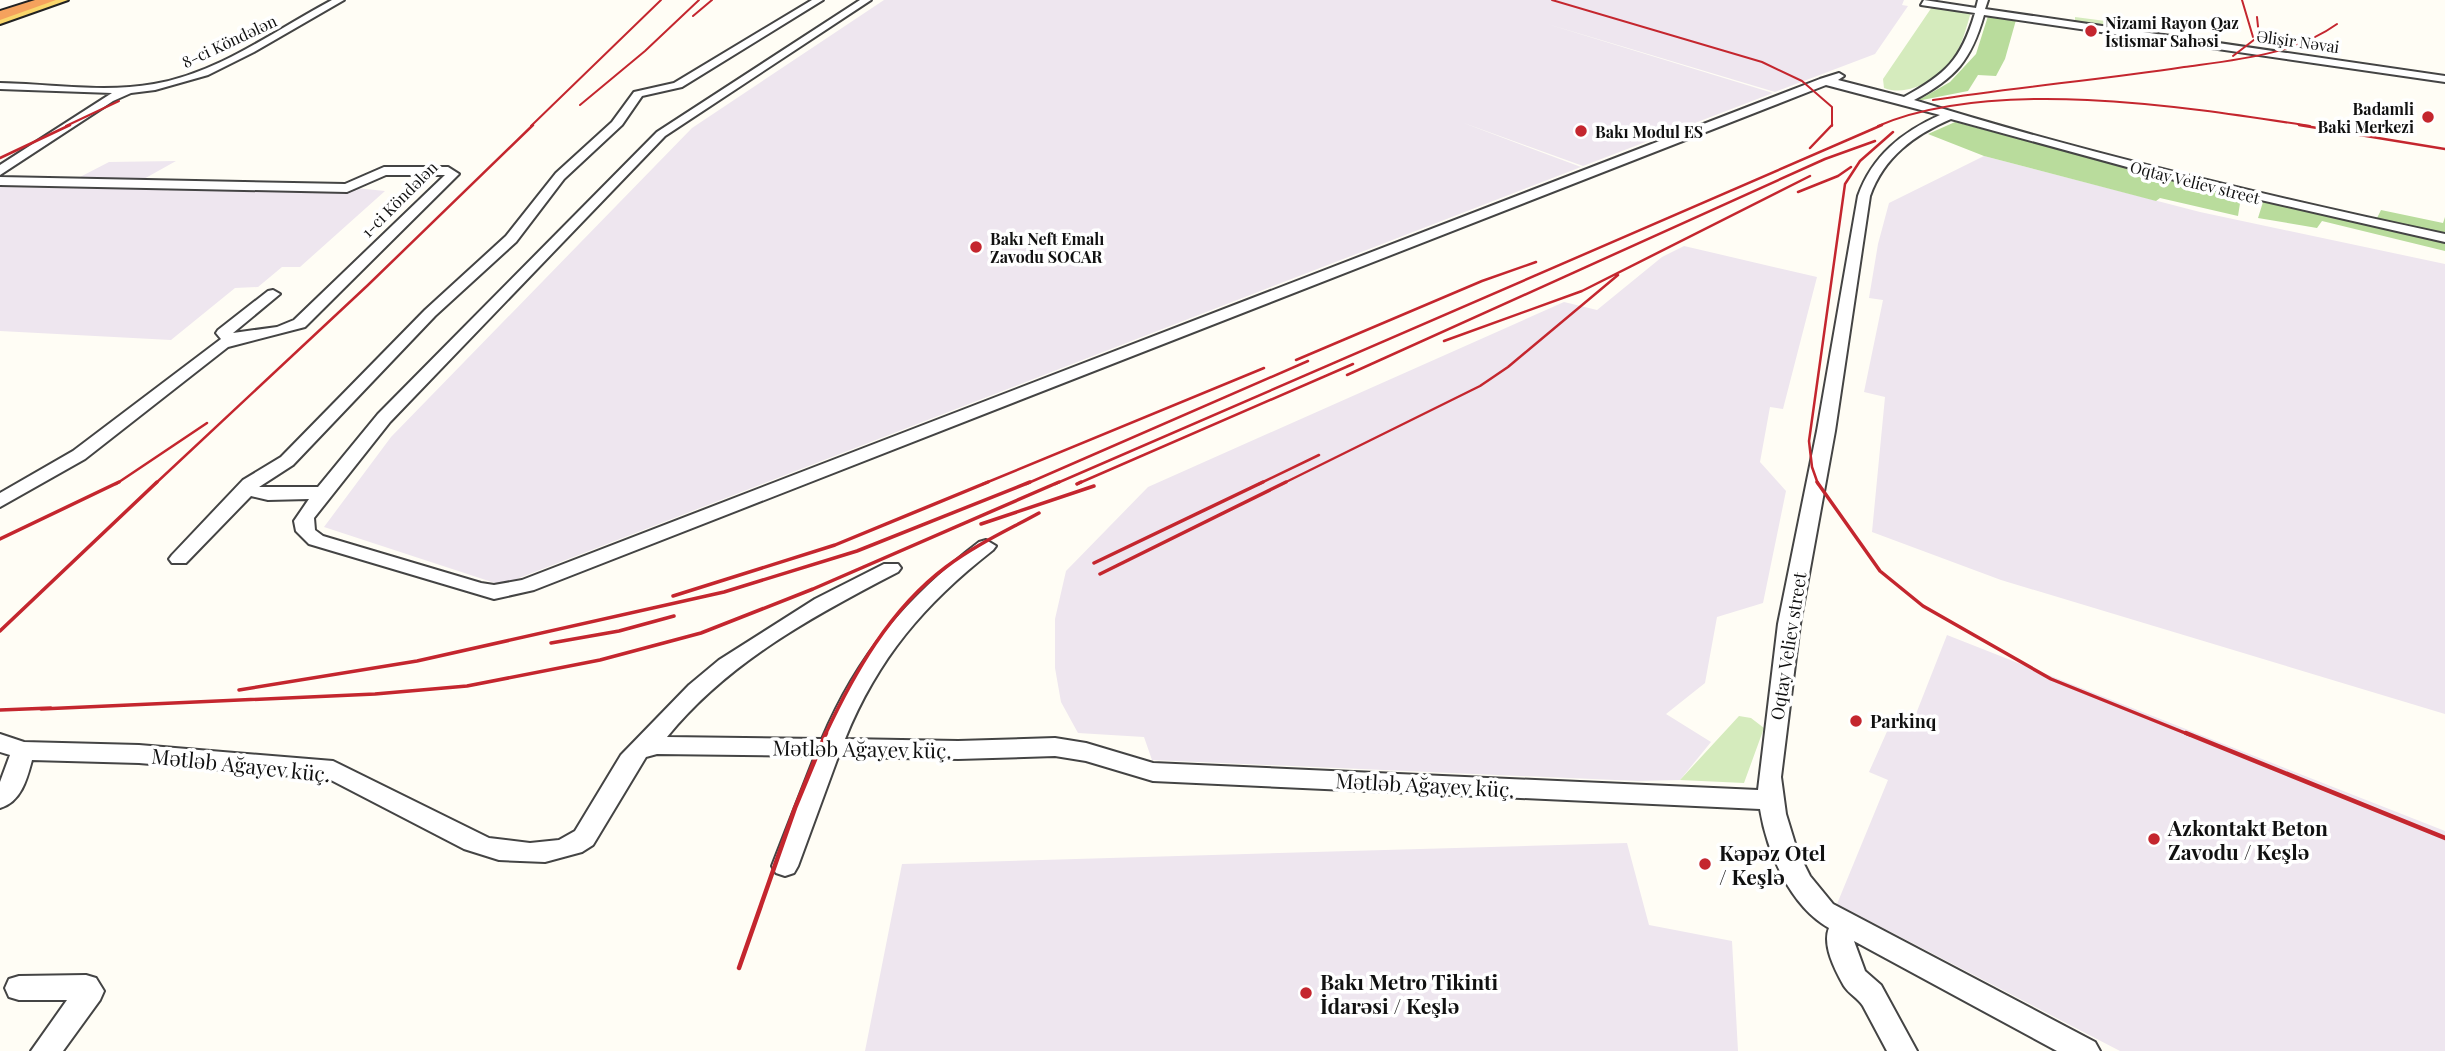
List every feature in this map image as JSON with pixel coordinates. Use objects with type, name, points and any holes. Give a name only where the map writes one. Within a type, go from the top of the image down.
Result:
[{"type":"highway","points":[[0,14],[45,0]]},
{"type":"main road","points":[[0,14],[62,0]]},
{"type":"main road","points":[[0,14],[24,1]]},
{"type":"street","name":"8-ci Köndələn","points":[[0,86],[160,86],[217,67],[302,24],[339,0]]},
{"type":"street","points":[[179,559],[250,484],[288,461],[430,313],[511,239],[560,176],[618,123],[619,117],[638,94],[678,85],[818,0]]},
{"type":"street","points":[[866,0],[660,135],[384,418],[304,517],[303,528],[316,540],[479,589],[494,592],[509,590],[1823,81],[1839,76],[1858,75],[1874,81],[1871,85],[1823,81]]},
{"type":"street","name":"Əlişir Nəvai","points":[[1928,1],[1981,5],[2445,79]]},
{"type":"street","points":[[1902,102],[1954,71],[1970,45],[1981,5]]},
{"type":"street","points":[[0,76],[68,79],[49,87]]},
{"type":"street","points":[[1839,76],[1836,79],[1839,82],[1850,85]]},
{"type":"street","name":"Oqtay Veliev street","points":[[1850,85],[1948,117],[2224,190],[2445,238]]},
{"type":"street","points":[[0,171],[109,99],[132,88]]},
{"type":"street","name":"Oqtay Veliev street","points":[[1948,117],[1910,135],[1885,157],[1870,176],[1864,196],[1826,431],[1788,624],[1769,777],[1769,800],[1785,850],[1801,883],[1824,912],[2085,1051]]},
{"type":"street","name":"1-ci Köndələn","points":[[0,181],[347,188],[384,171],[453,172],[321,299],[307,319],[288,327],[231,340],[79,454],[0,500]]},
{"type":"street","points":[[231,340],[224,334],[273,294]]},
{"type":"street","points":[[247,490],[268,494],[323,493]]},
{"type":"street","points":[[785,866],[829,748],[859,683],[896,626],[942,578],[986,546]]},
{"type":"street","points":[[645,747],[667,718],[723,666],[821,603],[891,568]]},
{"type":"street","name":"Mətləb Ağayev küç.","points":[[0,743],[23,751],[139,754],[333,770],[483,846],[546,851],[562,850],[584,838],[629,761],[645,747],[1055,747],[1086,752],[1134,767],[1174,773],[1769,800]]},
{"type":"street","points":[[0,799],[14,782],[23,751]]},
{"type":"street","points":[[1844,925],[1840,935],[1842,950],[1855,979],[1871,994],[1902,1051]]},
{"type":"street","points":[[19,988],[86,987],[90,991],[46,1051]]},
{"type":"shaded area","name":"Bakı Neft Emalı Zavodu SOCAR","points":[[884,0],[1904,0],[1902,5],[1908,6],[1875,54],[1775,92],[1544,23],[1773,93],[1583,166],[1461,122],[1581,167],[501,585],[324,527],[391,437],[692,128]]},
{"type":"shaded area","points":[[1984,156],[2200,212],[2445,264],[2445,714],[2001,580],[1872,532],[1885,397],[1864,392],[1883,300],[1869,298],[1878,244],[1889,203]]},
{"type":"shaded area","points":[[176,161],[142,180],[80,177],[109,162]]},
{"type":"shaded area","points":[[0,183],[171,188],[165,192],[173,188],[348,192],[356,188],[385,191],[300,267],[282,267],[258,287],[235,288],[171,340],[0,331]]},
{"type":"shaded area","points":[[1684,246],[1817,277],[1783,409],[1770,407],[1760,462],[1786,491],[1763,603],[1717,617],[1705,683],[1666,714],[1711,742],[1680,780],[1638,781],[1152,760],[1144,737],[1078,733],[1061,702],[1055,668],[1055,619],[1066,571],[1148,487],[1564,302],[1597,310],[1662,257]]},
{"type":"shaded area","name":"Azkontakt Beton Zavodu / Keşlə","points":[[1947,635],[2445,831],[2445,1051],[2120,1051],[1837,904],[1888,780],[1869,772],[1893,718],[1912,724]]},
{"type":"shaded area","name":"Bakı Metro Tikinti İdarəsi / Keşlə","points":[[1627,843],[1649,925],[1732,941],[1738,1051],[865,1051],[902,864]]},
{"type":"green space","points":[[1932,7],[1971,12],[1964,37],[1954,58],[1929,82],[1904,90],[1884,88],[1883,79]]},
{"type":"green space","points":[[1988,16],[2016,20],[2005,59],[1996,76],[1978,75],[1968,91],[1917,101],[1950,82],[1976,54]]},
{"type":"green space","points":[[2075,17],[2159,28],[2156,35],[2075,23]]},
{"type":"green space","points":[[1955,122],[2241,197],[2238,216],[2160,198],[2156,201],[1984,156],[1928,134]]},
{"type":"green space","points":[[2263,202],[2445,241],[2445,251],[2322,221],[2317,228],[2258,218]]},
{"type":"green space","points":[[2381,210],[2443,223],[2445,217],[2445,235],[2376,220]]},
{"type":"green space","points":[[1739,716],[1751,718],[1764,728],[1744,783],[1680,780]]},
{"type":"railway","points":[[531,126],[661,0]]},
{"type":"railway","points":[[580,105],[645,51],[699,0]]},
{"type":"railway","points":[[693,16],[712,0]]},
{"type":"railway","points":[[1552,0],[1762,62],[1802,81],[1832,107],[1832,125]]},
{"type":"railway","points":[[2242,0],[2253,37]]},
{"type":"railway","points":[[2233,56],[2259,36],[2257,17]]},
{"type":"railway","points":[[1933,100],[2243,58],[2302,43],[2337,24]]},
{"type":"railway","points":[[1878,126],[1925,111],[1977,102],[2033,99],[2150,104],[2310,126]]},
{"type":"railway","points":[[66,126],[119,101]]},
{"type":"railway","points":[[0,158],[70,125]]},
{"type":"railway","points":[[155,484],[368,285],[533,125]]},
{"type":"railway","points":[[1810,148],[1832,125]]},
{"type":"railway","points":[[1055,484],[1882,125]]},
{"type":"railway","points":[[2299,125],[2445,149]]},
{"type":"railway","points":[[1818,483],[1812,467],[1809,441],[1845,184],[1860,161],[1893,132]]},
{"type":"railway","points":[[1347,375],[1825,159],[1875,141]]},
{"type":"railway","points":[[1798,192],[1838,176],[1851,167]]},
{"type":"railway","points":[[1444,341],[1582,291],[1810,176]]},
{"type":"railway","points":[[1296,360],[1482,281],[1536,262]]},
{"type":"railway","points":[[1282,484],[1480,386],[1508,367],[1618,275]]},
{"type":"railway","points":[[1026,484],[1308,361]]},
{"type":"railway","points":[[1081,482],[1077,484],[1353,364]]},
{"type":"railway","points":[[983,484],[1264,368]]},
{"type":"railway","points":[[119,482],[207,423]]},
{"type":"railway","points":[[1259,484],[1319,455]]},
{"type":"railway","points":[[0,539],[119,482]]},
{"type":"railway","points":[[0,631],[157,482]]},
{"type":"railway","points":[[673,596],[835,545],[988,482]]},
{"type":"railway","points":[[239,690],[417,661],[724,592],[857,551],[1030,482]]},
{"type":"railway","points":[[41,709],[375,694],[467,686],[600,660],[701,633],[813,589],[1059,482]]},
{"type":"railway","points":[[1094,563],[1263,482]]},
{"type":"railway","points":[[1100,574],[1286,482]]},
{"type":"railway","points":[[1818,483],[1880,571],[1923,606],[2051,679],[2190,735]]},
{"type":"railway","points":[[981,524],[1094,486]]},
{"type":"railway","points":[[825,735],[861,666],[908,602],[957,559],[1039,513]]},
{"type":"railway","points":[[551,643],[619,631],[674,616]]},
{"type":"railway","points":[[0,710],[51,708]]},
{"type":"railway","points":[[739,968],[795,808],[826,733]]},
{"type":"railway","points":[[2186,733],[2445,838]]},
{"type":"place","name":"Nizami Rayon Qaz İstismar Sahəsi","points":[[2091,31]]},
{"type":"place","name":"Badamli Baki Merkezi","points":[[2428,117]]},
{"type":"place","name":"Bakı Modul ES","points":[[1581,131]]},
{"type":"place","name":"Bakı Neft Emalı Zavodu SOCAR","points":[[976,247]]},
{"type":"place","name":"Parkinq","points":[[1856,721]]},
{"type":"place","name":"Azkontakt Beton Zavodu / Keşlə","points":[[2154,839]]},
{"type":"place","name":"Kəpəz Otel / Keşlə","points":[[1705,864]]},
{"type":"place","name":"Bakı Metro Tikinti İdarəsi / Keşlə","points":[[1306,993]]}]
